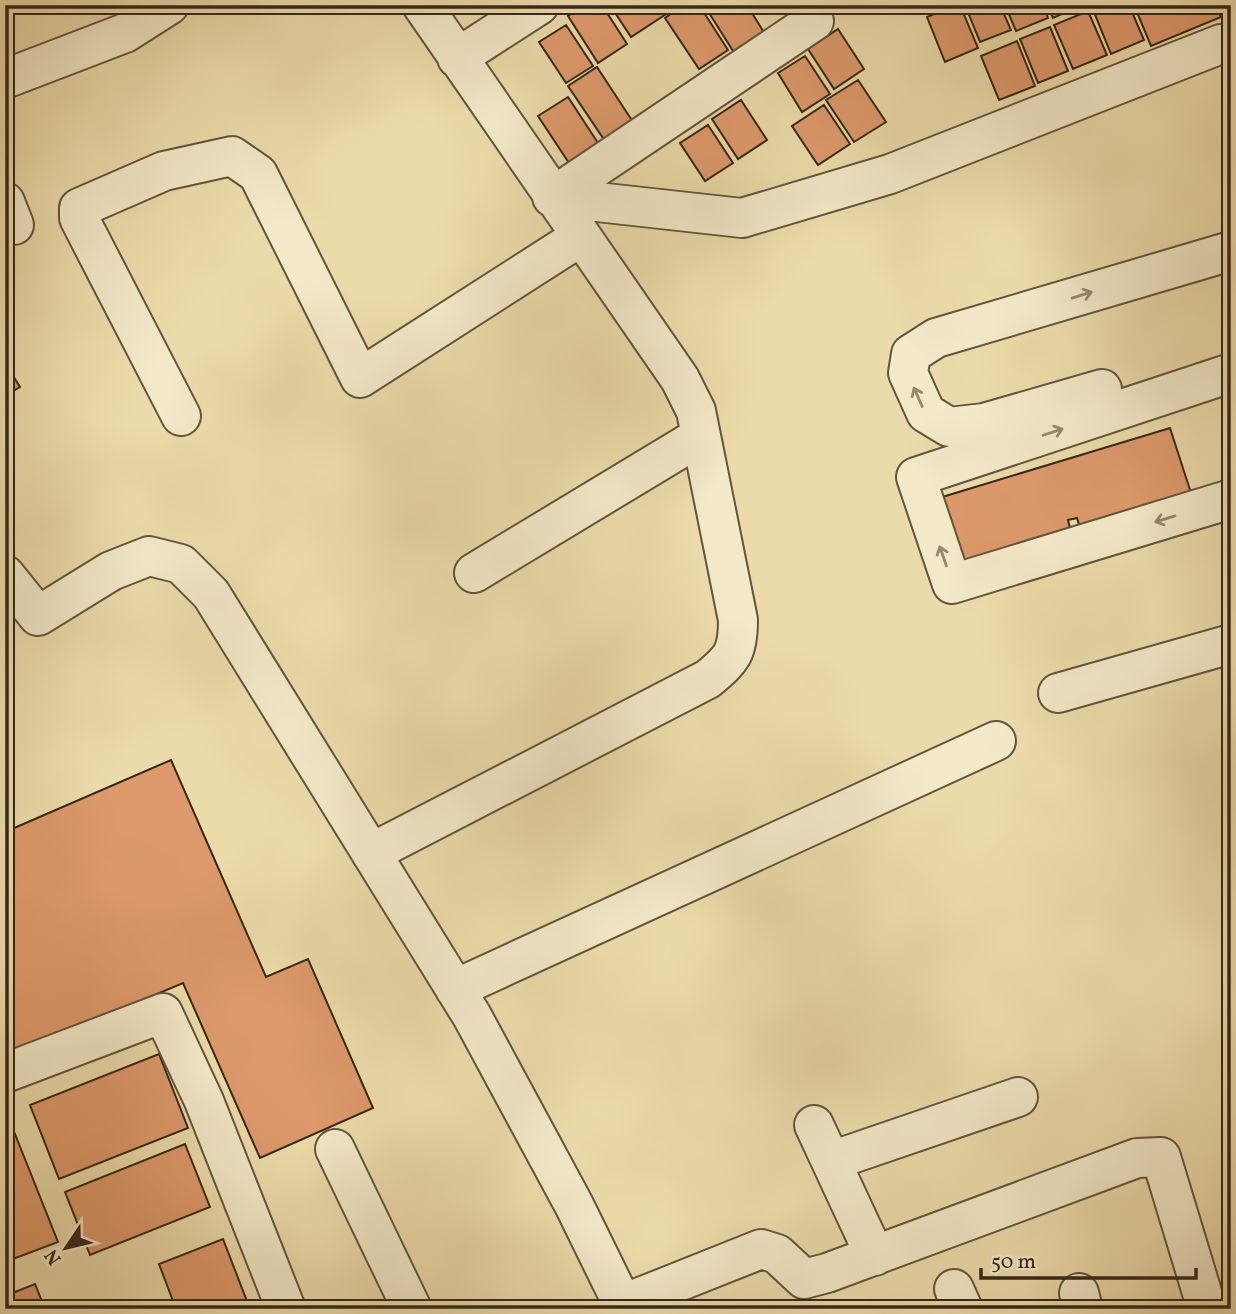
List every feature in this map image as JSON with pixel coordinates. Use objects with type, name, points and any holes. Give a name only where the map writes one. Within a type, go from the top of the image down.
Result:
[{"type":"street","points":[[5,79],[125,33],[169,5]]},
{"type":"street","points":[[371,853],[708,679],[732,659],[738,640],[738,620],[696,411],[680,379],[422,5]]},
{"type":"street","points":[[457,58],[539,5]]},
{"type":"street","points":[[552,197],[814,21],[805,5]]},
{"type":"street","points":[[552,197],[742,218],[890,174],[1221,44]]},
{"type":"street","points":[[181,416],[79,218],[79,208],[164,171],[232,156],[258,174],[360,378],[580,237]]},
{"type":"street","points":[[1231,251],[936,338],[911,354],[908,373],[926,413],[949,427],[984,423],[1231,350]]},
{"type":"street","points":[[1231,373],[916,477],[952,583],[1231,499]]},
{"type":"street","points":[[474,573],[701,436]]},
{"type":"street","points":[[5,575],[38,616],[111,571],[149,556],[181,564],[211,594],[455,989],[574,1205],[624,1306],[761,1249],[777,1254],[804,1279],[874,1256],[1137,1158],[1161,1157],[1207,1309]]},
{"type":"street","points":[[1058,693],[1231,644]]},
{"type":"street","points":[[455,989],[996,741]]},
{"type":"street","points":[[5,1073],[163,1013],[204,1101],[286,1309]]},
{"type":"street","points":[[831,1161],[1018,1097]]},
{"type":"street","points":[[814,1125],[874,1256]]},
{"type":"street","points":[[335,1149],[412,1309]]},
{"type":"building","points":[[584,5],[602,5],[627,44],[598,63],[568,16]]},
{"type":"building","points":[[610,5],[680,5],[631,37]]},
{"type":"building","points":[[684,5],[699,5],[728,50],[699,69],[665,18]]},
{"type":"building","points":[[704,5],[747,5],[765,34],[735,54]]},
{"type":"building","points":[[960,5],[978,48],[945,62],[927,17]]},
{"type":"building","points":[[965,5],[1000,5],[1011,30],[980,42]]},
{"type":"building","points":[[1005,5],[1043,5],[1048,18],[1016,31]]},
{"type":"building","points":[[1047,5],[1083,5],[1053,18]]},
{"type":"building","points":[[1091,5],[1129,5],[1144,40],[1111,54]]},
{"type":"building","points":[[1134,5],[1216,5],[1221,17],[1151,46]]},
{"type":"building","points":[[1088,11],[1107,55],[1073,69],[1054,25]]},
{"type":"building","points":[[566,25],[593,66],[566,83],[539,42]]},
{"type":"building","points":[[1050,27],[1068,71],[1038,83],[1020,39]]},
{"type":"building","points":[[838,29],[864,69],[834,89],[808,49]]},
{"type":"building","points":[[1017,41],[1035,86],[999,100],[981,56]]},
{"type":"building","points":[[805,56],[830,94],[802,112],[778,73]]},
{"type":"building","points":[[597,67],[633,122],[605,141],[568,86]]},
{"type":"building","points":[[858,80],[886,122],[854,142],[826,100]]},
{"type":"building","points":[[568,97],[598,143],[569,163],[538,116]]},
{"type":"building","points":[[741,100],[767,140],[738,159],[712,119]]},
{"type":"building","points":[[824,105],[850,144],[818,165],[792,126]]},
{"type":"building","points":[[708,125],[733,163],[705,181],[680,143]]},
{"type":"building","points":[[5,363],[20,387],[5,396]]},
{"type":"building","points":[[1170,428],[1192,496],[1081,531],[1077,518],[1068,520],[1071,532],[959,565],[939,498]]},
{"type":"building","points":[[171,760],[266,977],[308,959],[373,1108],[260,1158],[183,983],[5,1058],[5,832]]},
{"type":"building","points":[[159,1054],[188,1128],[59,1179],[30,1105]]},
{"type":"building","points":[[7,1114],[58,1242],[5,1262],[5,1115]]},
{"type":"building","points":[[185,1144],[210,1207],[90,1255],[65,1192]]},
{"type":"building","points":[[223,1239],[250,1309],[176,1309],[159,1264]]},
{"type":"building","points":[[35,1284],[45,1309],[5,1309],[5,1296]]}]
